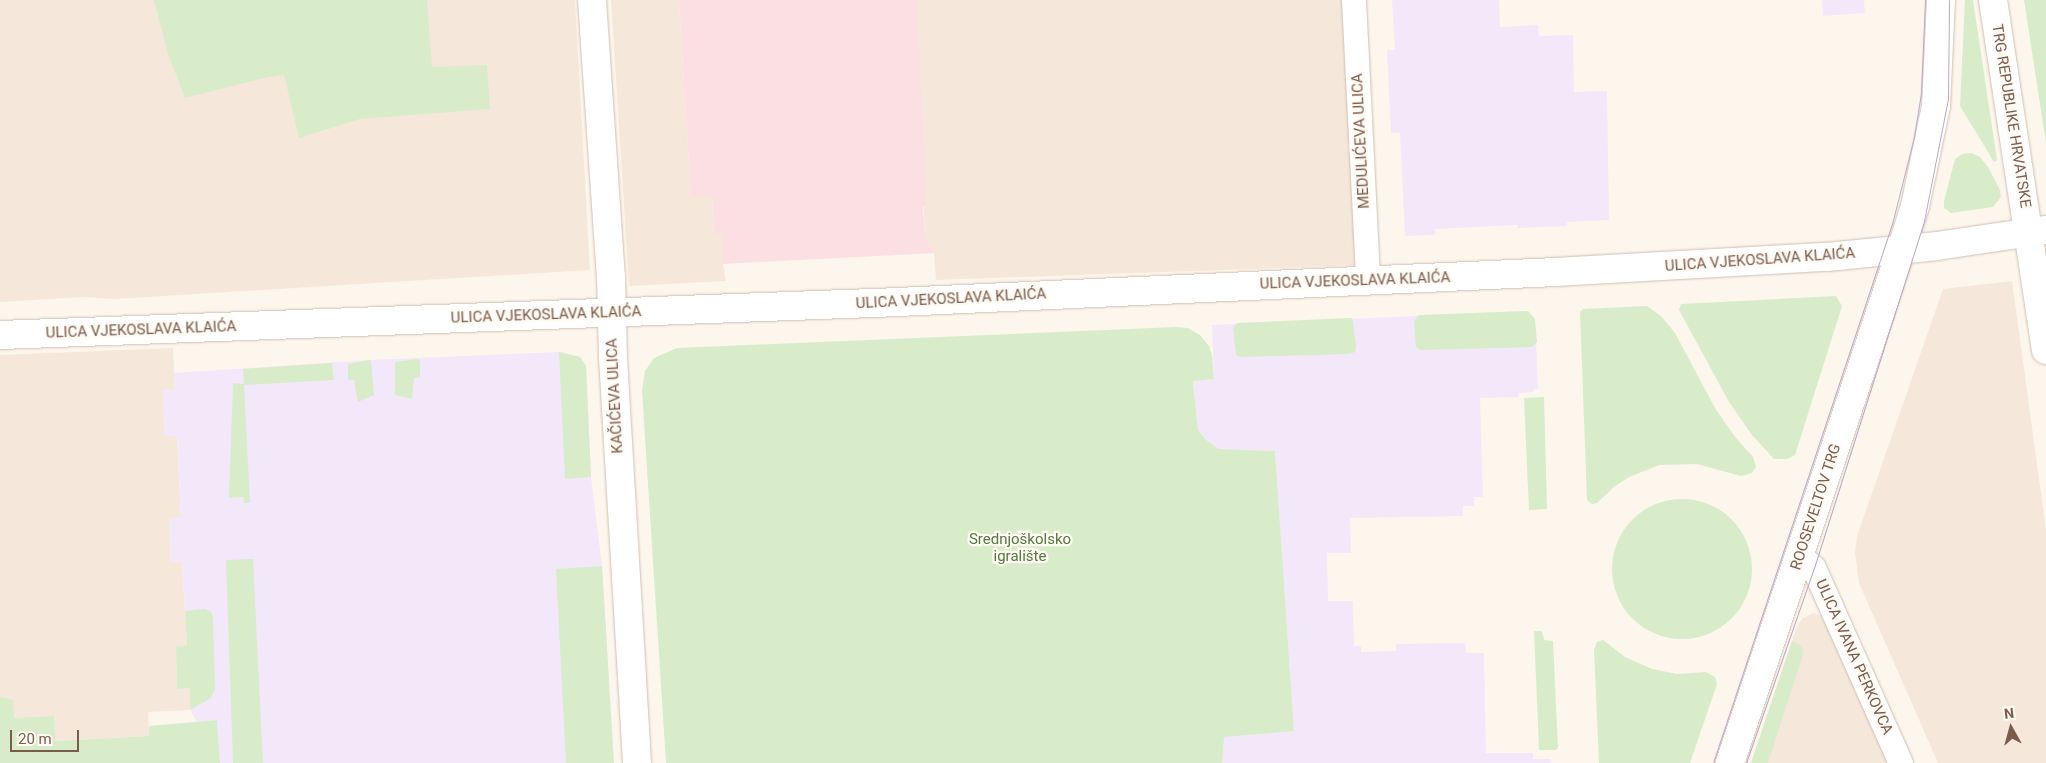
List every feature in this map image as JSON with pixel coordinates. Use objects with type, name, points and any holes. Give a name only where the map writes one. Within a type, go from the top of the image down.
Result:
[{"type":"main road","name":"KAČIĆEVA ULICA","points":[[592,0],[637,763]]},
{"type":"main road","points":[[1941,0],[1938,85],[1934,115],[1915,206],[1901,250],[2037,231]]},
{"type":"main road","name":"TRG REPUBLIKE HRVATSKE","points":[[1993,0],[2037,231],[2046,350]]},
{"type":"main road","name":"ULICA VJEKOSLAVA KLAIĆA","points":[[0,336],[1368,282],[1786,260],[1901,250]]},
{"type":"main road","name":"ROOSEVELTOV TRG","points":[[1730,763],[1901,250]]},
{"type":"street","name":"MEDULIĆEVA ULICA","points":[[1354,0],[1368,282]]},
{"type":"street","name":"ULICA IVANA PERKOVCA","points":[[1800,555],[1814,568],[1901,763]]},
{"type":"shaded area","points":[[0,0],[575,0],[590,270],[114,299],[82,297],[0,302]]},
{"type":"shaded area","points":[[611,0],[679,0],[691,196],[712,196],[714,234],[723,233],[723,264],[726,281],[629,286]]},
{"type":"shaded area","points":[[679,0],[917,0],[926,207],[923,207],[925,238],[934,253],[723,264],[723,234],[714,234],[712,196],[691,196]]},
{"type":"shaded area","points":[[916,0],[1345,0],[1362,265],[936,280],[934,253],[925,238]]},
{"type":"shaded area","points":[[1392,0],[1499,0],[1500,27],[1538,25],[1539,36],[1573,35],[1574,92],[1607,91],[1609,220],[1567,222],[1567,226],[1518,228],[1517,225],[1435,229],[1435,235],[1405,236],[1400,133],[1391,133],[1387,50],[1395,50]]},
{"type":"shaded area","points":[[1822,0],[1864,0],[1865,13],[1823,16]]},
{"type":"shaded area","points":[[2012,281],[2046,530],[2046,763],[1938,763],[1859,583],[1855,553],[1857,536],[1943,289]]},
{"type":"shaded area","points":[[1528,311],[1535,319],[1538,389],[1534,389],[1534,392],[1519,393],[1519,397],[1480,398],[1483,497],[1474,497],[1474,506],[1463,506],[1463,516],[1350,518],[1351,553],[1327,553],[1328,601],[1353,601],[1354,646],[1361,646],[1361,652],[1396,651],[1396,644],[1465,643],[1466,653],[1484,653],[1486,753],[1533,753],[1533,759],[1550,759],[1552,763],[1222,763],[1223,737],[1294,730],[1275,451],[1219,449],[1206,440],[1198,430],[1193,380],[1214,379],[1212,325]]},
{"type":"shaded area","points":[[173,348],[175,390],[163,390],[165,436],[177,436],[181,518],[169,519],[170,542],[171,562],[182,562],[187,645],[176,646],[177,689],[190,688],[190,710],[148,712],[149,736],[55,741],[14,718],[3,698],[0,697],[0,355]]},
{"type":"shaded area","points":[[559,352],[580,357],[586,366],[591,477],[602,566],[614,763],[220,763],[217,720],[197,722],[190,710],[190,688],[177,689],[176,646],[187,645],[186,623],[182,562],[171,562],[169,519],[181,517],[177,436],[165,436],[163,390],[175,390],[174,373],[369,360]]},
{"type":"shaded area","points":[[1813,613],[1823,616],[1893,763],[1751,763],[1797,626],[1803,618]]},
{"type":"green space","points":[[154,0],[427,0],[432,67],[487,65],[490,109],[360,119],[299,138],[284,75],[264,78],[185,98],[168,54]]},
{"type":"green space","points":[[1965,0],[1973,0],[1997,160],[1994,162],[1960,106]]},
{"type":"green space","points":[[2024,0],[2046,0],[2046,143]]},
{"type":"green space","points":[[1972,153],[1980,157],[1988,167],[2000,190],[2001,197],[1993,207],[1951,213],[1944,208],[1944,201],[1955,159],[1962,154]]},
{"type":"green space","points":[[1836,296],[1842,306],[1795,455],[1787,459],[1774,459],[1752,435],[1729,402],[1679,310],[1681,304]]},
{"type":"green space","points":[[1647,306],[1662,317],[1675,333],[1715,408],[1736,438],[1753,457],[1756,467],[1752,473],[1741,476],[1697,464],[1659,465],[1629,477],[1614,487],[1597,503],[1592,504],[1587,500],[1580,312],[1583,309]]},
{"type":"green space","points":[[1528,311],[1535,319],[1537,342],[1532,347],[1420,350],[1416,347],[1414,321],[1419,315]]},
{"type":"green space","points":[[1351,318],[1353,320],[1356,347],[1355,352],[1349,354],[1240,357],[1236,355],[1233,327],[1238,323]]},
{"type":"green space","name":"Srednjoškolsko igralište","points":[[1188,328],[1200,335],[1209,346],[1212,355],[1214,379],[1193,381],[1198,430],[1206,440],[1219,449],[1275,451],[1294,731],[1224,737],[1222,763],[666,763],[642,391],[645,371],[654,358],[677,348]]},
{"type":"green space","points":[[559,352],[580,357],[586,366],[591,477],[565,479]]},
{"type":"green space","points":[[417,359],[420,361],[420,377],[414,378],[412,399],[395,395],[395,362]]},
{"type":"green space","points":[[371,361],[374,395],[358,402],[354,380],[348,380],[348,364]]},
{"type":"green space","points":[[332,363],[334,380],[244,385],[250,503],[244,503],[243,497],[229,498],[233,383],[244,384],[243,369]]},
{"type":"green space","points":[[1544,397],[1547,509],[1529,510],[1524,398]]},
{"type":"green space","points":[[1682,499],[1696,500],[1709,504],[1732,519],[1747,542],[1751,555],[1751,583],[1747,596],[1732,619],[1709,634],[1696,638],[1682,639],[1668,638],[1655,634],[1632,619],[1617,596],[1613,583],[1612,569],[1613,555],[1617,542],[1632,519],[1655,504],[1668,500]]},
{"type":"green space","points":[[253,559],[263,763],[233,763],[226,560]]},
{"type":"green space","points":[[602,566],[614,763],[566,763],[556,569]]},
{"type":"green space","points":[[205,609],[211,612],[213,617],[215,689],[211,698],[190,710],[190,688],[177,689],[176,646],[187,645],[185,611]]},
{"type":"green space","points":[[1534,631],[1542,631],[1544,640],[1553,641],[1558,748],[1556,750],[1539,750]]},
{"type":"green space","points":[[1603,640],[1625,657],[1652,669],[1677,674],[1706,672],[1715,677],[1717,684],[1690,763],[1599,763],[1594,650],[1597,642]]},
{"type":"green space","points":[[1792,641],[1801,646],[1803,651],[1802,658],[1768,763],[1751,763]]},
{"type":"green space","points":[[0,697],[13,700],[14,718],[54,716],[55,741],[149,736],[149,726],[217,720],[220,763],[0,763]]},
{"type":"tram line","points":[[1713,763],[1892,224],[1914,137],[1921,93],[1925,0]]},
{"type":"tram line","points":[[1746,763],[1814,568],[1924,221],[1948,99],[1949,0]]}]
